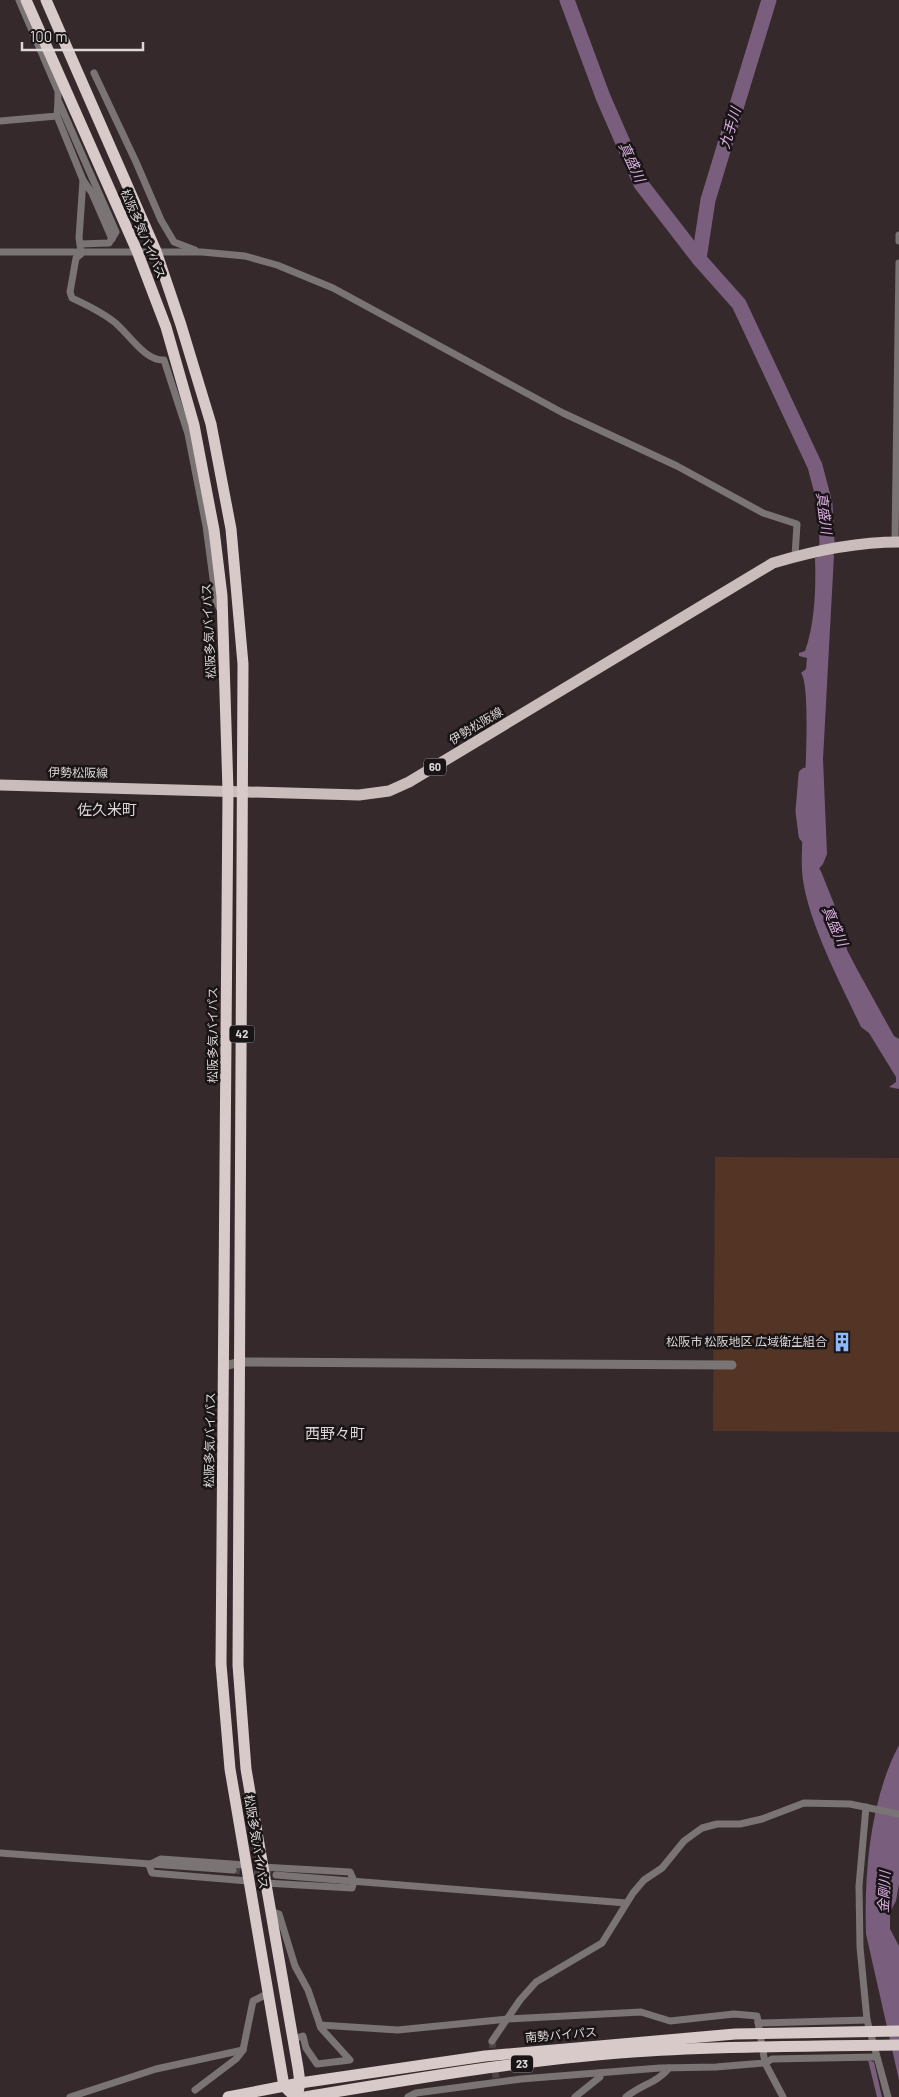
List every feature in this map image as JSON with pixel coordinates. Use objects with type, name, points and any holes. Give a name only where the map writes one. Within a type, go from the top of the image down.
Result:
[{"type":"highway","name":"松阪多気バイパス","points":[[26,0],[137,251],[166,327],[194,426],[214,530],[223,615],[228,791],[222,1664],[230,1770],[266,1994],[284,2086],[296,2097],[300,2083],[246,1768],[238,1666],[243,664],[231,529],[211,424],[156,251],[46,0]]},
{"type":"highway","name":"南勢バイパス","points":[[228,2097],[300,2083],[484,2056],[736,2034],[899,2031]]},
{"type":"highway","name":"南勢バイパス","points":[[305,2097],[486,2068],[648,2051],[741,2047],[899,2045]]},
{"type":"main road","name":"伊勢松阪線","points":[[0,785],[368,795],[396,789],[687,617],[773,563],[799,555],[839,548],[897,542]]},
{"type":"street","points":[[18,0],[58,91],[57,116],[83,180],[92,193],[112,239]]},
{"type":"street","points":[[94,73],[165,227],[174,242],[202,252]]},
{"type":"street","points":[[58,100],[116,232],[110,243],[80,244]]},
{"type":"street","points":[[0,121],[57,116]]},
{"type":"street","points":[[81,254],[78,238],[83,180]]},
{"type":"street","points":[[899,236],[899,241]]},
{"type":"street","points":[[0,252],[81,254],[137,251],[202,252],[245,256],[277,265],[333,288],[563,413],[677,466],[763,513],[797,524],[799,555]]},
{"type":"street","points":[[81,254],[76,258],[70,292],[72,298],[94,308],[114,322],[149,355],[158,360],[164,360],[188,434],[206,526],[216,601],[223,615]]},
{"type":"street","points":[[897,542],[899,263]]},
{"type":"street","points":[[225,1366],[240,1362],[391,1360],[732,1365]]},
{"type":"street","points":[[492,2041],[520,2000],[541,1978],[602,1943],[627,1900],[644,1880],[662,1868],[684,1842],[702,1828],[717,1824],[754,1821],[799,1804],[850,1804],[899,1814]]},
{"type":"street","points":[[869,1807],[859,1903],[867,2020],[888,2097]]},
{"type":"street","points":[[0,1853],[233,1870]]},
{"type":"street","points":[[149,1865],[161,1859],[245,1865]]},
{"type":"street","points":[[149,1865],[152,1873],[248,1881]]},
{"type":"street","points":[[262,1866],[350,1872],[354,1881],[352,1888],[265,1883]]},
{"type":"street","points":[[276,1875],[627,1900]]},
{"type":"street","points":[[270,1911],[279,1914],[295,1966],[308,1990],[320,2025],[350,2060],[317,2064],[306,2048],[303,2036],[293,2039]]},
{"type":"street","points":[[195,2090],[236,2059],[243,2050],[253,2001],[266,1994]]},
{"type":"street","points":[[320,2025],[398,2030],[508,2019],[641,2012],[670,2021],[734,2014],[757,2016],[765,2062],[783,2097]]},
{"type":"street","points":[[758,2023],[867,2020]]},
{"type":"street","points":[[70,2097],[156,2069],[243,2050]]},
{"type":"street","points":[[408,2097],[416,2093],[496,2080],[669,2068],[716,2067],[765,2062],[772,2059],[876,2057]]},
{"type":"street","points":[[626,2097],[636,2088],[661,2078],[669,2068]]},
{"type":"street","points":[[575,2097],[600,2077],[600,2073]]},
{"type":"shaded area","points":[[715,1157],[899,1158],[899,1432],[713,1431]]},
{"type":"water","points":[[834,555],[823,759],[827,854],[823,864],[816,872],[825,907],[845,940],[847,950],[894,1036],[899,1039],[899,1089],[889,1087],[896,1082],[896,1077],[869,1033],[861,1027],[834,971],[810,909],[802,871],[807,735],[805,685],[801,673],[806,669],[807,658],[799,656],[799,653],[805,651],[811,629],[815,593],[815,558]]},
{"type":"water","name":"金剛川","points":[[899,1745],[899,1884],[896,1901],[890,1912],[890,1929],[899,1946],[899,2080],[866,1934],[866,1886],[875,1813],[889,1766]]},
{"type":"water","points":[[868,2060],[874,2062],[882,2097],[877,2097]]},
{"type":"waterway","name":"真盛川","points":[[567,0],[603,97],[641,184],[699,259],[739,304],[815,466],[825,504],[827,542],[825,563]]},
{"type":"waterway","name":"九手川","points":[[699,259],[708,200],[769,0]]},
{"type":"waterway","name":"真盛川","points":[[806,775],[803,811],[806,835]]},
{"type":"waterway","name":"真盛川","points":[[814,874],[838,934]]},
{"type":"tunnel","points":[[233,1870],[276,1875]]},
{"type":"tunnel","points":[[492,2041],[496,2078]]},
{"type":"place","name":"松阪市 松阪地区 広域衛生組合","points":[[842,1342]]},
{"type":"district","name":"佐久米町","points":[[107,810]]},
{"type":"district","name":"西野々町","points":[[335,1434]]}]
